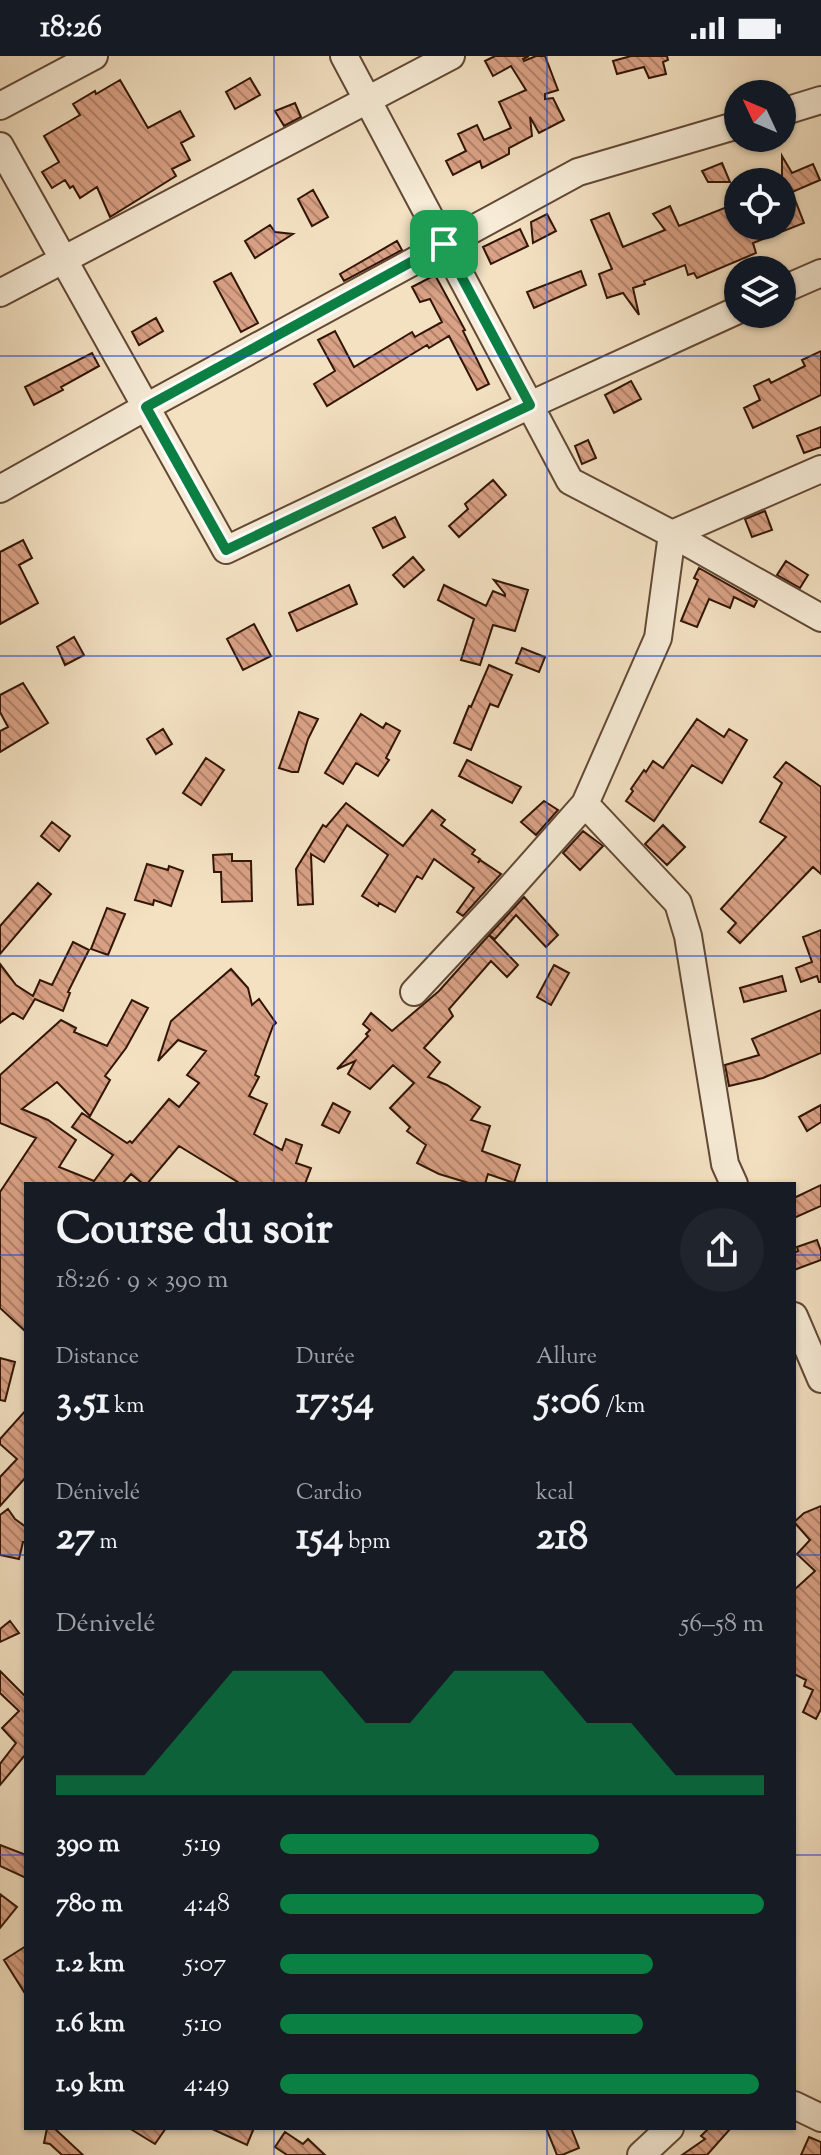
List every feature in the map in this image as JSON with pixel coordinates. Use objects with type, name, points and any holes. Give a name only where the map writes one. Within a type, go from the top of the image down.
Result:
[{"type":"street","points":[[0,106],[94,56]]},
{"type":"street","points":[[344,56],[570,481],[821,618]]},
{"type":"street","points":[[0,293],[451,56]]},
{"type":"street","points":[[796,108],[821,100]]},
{"type":"street","points":[[0,489],[578,172],[724,129]]},
{"type":"street","points":[[0,146],[226,550],[724,316]]},
{"type":"street","points":[[796,284],[821,273]]},
{"type":"street","points":[[672,534],[821,469]]},
{"type":"street","points":[[414,992],[585,804],[658,638],[672,534]]},
{"type":"street","points":[[585,804],[678,903],[688,936],[725,1164],[733,1182]]},
{"type":"street","points":[[796,1321],[821,1379]]},
{"type":"street","points":[[796,2106],[821,2118]]},
{"type":"street","points":[[641,2155],[668,2130]]},
{"type":"building","points":[[495,56],[529,56],[524,61],[545,56],[558,90],[545,94],[545,99],[553,98],[564,120],[539,133],[530,117],[532,136],[509,148],[509,154],[482,168],[480,161],[453,175],[446,161],[466,151],[458,134],[477,125],[484,140],[511,128],[499,102],[526,90],[511,66],[493,76],[485,61]]},
{"type":"building","points":[[631,56],[667,56],[668,60],[663,62],[666,74],[649,78],[644,67],[617,74],[613,61]]},
{"type":"building","points":[[250,78],[260,95],[235,109],[226,92]]},
{"type":"building","points":[[120,80],[148,128],[180,111],[194,136],[181,143],[190,160],[172,169],[176,176],[110,217],[97,187],[80,198],[65,180],[52,188],[42,172],[59,162],[44,136],[80,115],[73,104]]},
{"type":"building","points":[[295,103],[301,117],[284,126],[275,111]]},
{"type":"building","points":[[782,156],[789,168],[782,168]]},
{"type":"building","points":[[722,163],[724,182],[708,182],[702,171]]},
{"type":"building","points":[[813,164],[820,180],[796,190],[796,171]]},
{"type":"building","points":[[313,190],[328,217],[312,226],[298,199]]},
{"type":"building","points":[[796,202],[804,223],[796,226]]},
{"type":"building","points":[[670,206],[679,226],[724,208],[724,240],[761,240],[753,243],[756,253],[724,256],[724,267],[697,278],[694,273],[688,275],[685,265],[644,281],[645,284],[633,288],[639,315],[623,293],[607,298],[599,274],[612,269],[591,220],[609,213],[623,247],[665,230],[653,214]]},
{"type":"building","points":[[547,214],[556,231],[533,243],[531,222]]},
{"type":"building","points":[[270,225],[275,232],[293,234],[255,258],[245,241]]},
{"type":"building","points":[[520,229],[528,246],[491,264],[483,247]]},
{"type":"building","points":[[397,241],[402,250],[344,281],[340,274]]},
{"type":"building","points":[[581,271],[586,285],[534,308],[527,292]]},
{"type":"building","points":[[231,273],[258,323],[241,332],[214,282]]},
{"type":"building","points":[[435,275],[465,330],[489,384],[477,390],[449,336],[429,348],[427,345],[327,406],[314,384],[335,371],[318,340],[335,331],[354,367],[412,332],[415,337],[442,322],[430,299],[420,302],[412,287]]},
{"type":"building","points":[[156,318],[163,331],[139,345],[132,332]]},
{"type":"building","points":[[821,351],[821,395],[753,428],[744,408],[760,400],[754,386],[769,379],[771,383],[805,366],[802,360]]},
{"type":"building","points":[[92,353],[99,366],[34,405],[25,387]]},
{"type":"building","points":[[631,381],[641,399],[614,413],[605,395]]},
{"type":"building","points":[[821,427],[821,447],[804,453],[797,436]]},
{"type":"building","points":[[588,440],[596,458],[582,464],[575,446]]},
{"type":"building","points":[[493,480],[506,495],[459,537],[449,526],[468,509],[465,504]]},
{"type":"building","points":[[765,511],[772,530],[752,537],[745,519]]},
{"type":"building","points":[[395,517],[405,537],[383,548],[373,528]]},
{"type":"building","points":[[23,540],[32,558],[19,565],[38,603],[0,624],[0,552]]},
{"type":"building","points":[[413,557],[424,570],[404,587],[393,575]]},
{"type":"building","points":[[786,561],[808,575],[800,588],[777,575]]},
{"type":"building","points":[[699,568],[757,601],[754,607],[734,597],[730,608],[709,599],[697,627],[681,621],[698,580],[694,578]]},
{"type":"building","points":[[494,580],[528,590],[515,631],[493,625],[480,665],[461,660],[474,619],[438,600],[444,585],[486,606],[493,591],[505,596]]},
{"type":"building","points":[[349,585],[357,604],[297,631],[289,613]]},
{"type":"building","points":[[254,624],[271,656],[243,670],[227,639]]},
{"type":"building","points":[[74,637],[84,655],[65,665],[57,647]]},
{"type":"building","points":[[522,648],[545,657],[539,672],[516,663]]},
{"type":"building","points":[[489,665],[512,675],[498,707],[490,704],[471,750],[454,743]]},
{"type":"building","points":[[23,683],[48,723],[0,752],[0,731],[8,727],[0,712],[0,695]]},
{"type":"building","points":[[299,712],[318,719],[298,772],[292,772],[279,768]]},
{"type":"building","points":[[361,714],[383,728],[386,723],[400,731],[386,758],[389,760],[378,776],[356,763],[343,784],[325,773]]},
{"type":"building","points":[[697,719],[724,737],[729,729],[747,740],[722,783],[692,765],[654,821],[626,801],[633,791],[631,789],[653,761],[663,768]]},
{"type":"building","points":[[163,729],[172,744],[156,754],[147,739]]},
{"type":"building","points":[[206,758],[224,770],[201,805],[183,793]]},
{"type":"building","points":[[467,760],[521,787],[512,803],[459,776]]},
{"type":"building","points":[[786,762],[821,787],[821,874],[813,867],[740,943],[728,932],[736,923],[721,909],[786,837],[760,822],[782,783],[774,777]]},
{"type":"building","points":[[544,801],[558,810],[536,835],[521,822]]},
{"type":"building","points":[[346,803],[403,846],[432,810],[445,820],[441,825],[475,850],[472,854],[480,859],[478,863],[480,860],[501,874],[463,916],[457,912],[474,888],[434,859],[422,879],[417,876],[395,912],[362,896],[388,855],[347,825],[324,862],[311,854],[313,904],[298,905],[296,869],[323,825],[326,827]]},
{"type":"building","points":[[52,822],[70,836],[59,851],[41,836]]},
{"type":"building","points":[[663,825],[685,847],[667,865],[645,844]]},
{"type":"building","points":[[583,831],[603,846],[580,870],[563,853]]},
{"type":"building","points":[[232,854],[232,861],[251,861],[252,901],[222,902],[221,872],[214,872],[213,855]]},
{"type":"building","points":[[147,864],[183,871],[171,906],[154,900],[153,905],[135,900]]},
{"type":"building","points":[[38,883],[51,894],[0,954],[0,926]]},
{"type":"building","points":[[524,897],[558,935],[546,947],[516,915],[495,939],[489,935]]},
{"type":"building","points":[[107,908],[125,914],[108,955],[91,949]]},
{"type":"building","points":[[821,930],[821,982],[817,976],[801,982],[796,968],[812,962],[803,937]]},
{"type":"building","points":[[489,935],[518,965],[507,977],[491,961],[449,1009],[453,1016],[424,1048],[440,1062],[428,1077],[447,1085],[480,1107],[471,1120],[490,1126],[482,1151],[520,1165],[514,1182],[488,1174],[486,1182],[465,1182],[417,1163],[426,1145],[407,1131],[410,1127],[390,1108],[414,1083],[393,1065],[370,1089],[348,1074],[355,1061],[337,1069],[368,1036],[366,1034],[370,1030],[363,1024],[371,1013],[392,1031],[439,991]]},
{"type":"building","points":[[73,942],[89,950],[68,992],[63,1011],[35,999],[23,1019],[13,1013],[0,1023],[0,964],[16,985],[33,996],[40,980],[52,985]]},
{"type":"building","points":[[554,965],[569,973],[551,1005],[537,997]]},
{"type":"building","points":[[231,969],[248,988],[252,1005],[259,999],[276,1023],[255,1075],[259,1077],[249,1096],[267,1104],[254,1134],[282,1150],[286,1139],[302,1145],[296,1163],[311,1168],[306,1182],[238,1182],[179,1146],[149,1182],[141,1182],[131,1174],[124,1182],[24,1182],[24,1330],[0,1308],[0,1192],[36,1138],[0,1123],[0,1075],[61,1020],[76,1028],[74,1032],[107,1046],[132,1000],[148,1008],[126,1048],[105,1076],[110,1080],[90,1116],[57,1082],[22,1109],[48,1120],[76,1140],[59,1167],[94,1181],[113,1155],[72,1127],[82,1113],[127,1143],[132,1143],[169,1099],[179,1107],[199,1083],[187,1075],[206,1051],[178,1040],[158,1061],[171,1021]]},
{"type":"building","points":[[782,976],[786,991],[744,1002],[740,988]]},
{"type":"building","points":[[821,1010],[821,1053],[763,1078],[729,1086],[725,1065],[759,1055],[752,1039]]},
{"type":"building","points":[[333,1103],[350,1112],[339,1133],[322,1125]]},
{"type":"building","points":[[821,1105],[821,1122],[807,1131],[799,1117]]},
{"type":"building","points":[[821,1185],[821,1206],[796,1217],[796,1197]]},
{"type":"building","points":[[817,1240],[821,1260],[796,1269],[797,1247]]},
{"type":"building","points":[[0,1358],[15,1362],[5,1401],[0,1400]]},
{"type":"building","points":[[24,1412],[24,1479],[0,1506],[0,1477],[17,1459],[0,1444],[0,1439]]},
{"type":"building","points":[[821,1506],[821,1709],[816,1719],[803,1712],[813,1690],[804,1686],[806,1680],[796,1675],[796,1588],[815,1571],[797,1554],[810,1540],[796,1524],[804,1513]]},
{"type":"building","points":[[8,1509],[24,1526],[24,1542],[19,1559],[0,1555],[0,1515]]},
{"type":"building","points":[[10,1621],[19,1633],[0,1642],[0,1629]]},
{"type":"building","points":[[0,1671],[24,1695],[24,1756],[0,1785],[0,1764],[16,1743],[2,1728],[19,1711],[0,1693]]},
{"type":"building","points":[[0,1845],[24,1854],[24,1877],[0,1866]]},
{"type":"building","points":[[0,1894],[17,1907],[0,1928]]},
{"type":"building","points":[[24,1947],[24,1992],[4,1960]]},
{"type":"building","points":[[47,2130],[56,2130],[83,2155],[62,2155],[50,2144],[44,2143]]},
{"type":"building","points":[[132,2130],[165,2130],[155,2144]]},
{"type":"building","points":[[214,2130],[253,2130],[247,2145]]},
{"type":"building","points":[[547,2130],[572,2130],[579,2148],[557,2155]]},
{"type":"building","points":[[707,2130],[729,2130],[707,2155],[682,2155],[705,2139],[701,2136]]},
{"type":"building","points":[[285,2132],[303,2144],[308,2139],[325,2155],[287,2155],[275,2147]]},
{"type":"building","points":[[809,2137],[821,2142],[821,2155],[801,2155]]},
{"type":"route","points":[[444,244],[530,405],[226,550],[146,407],[444,244]]}]
